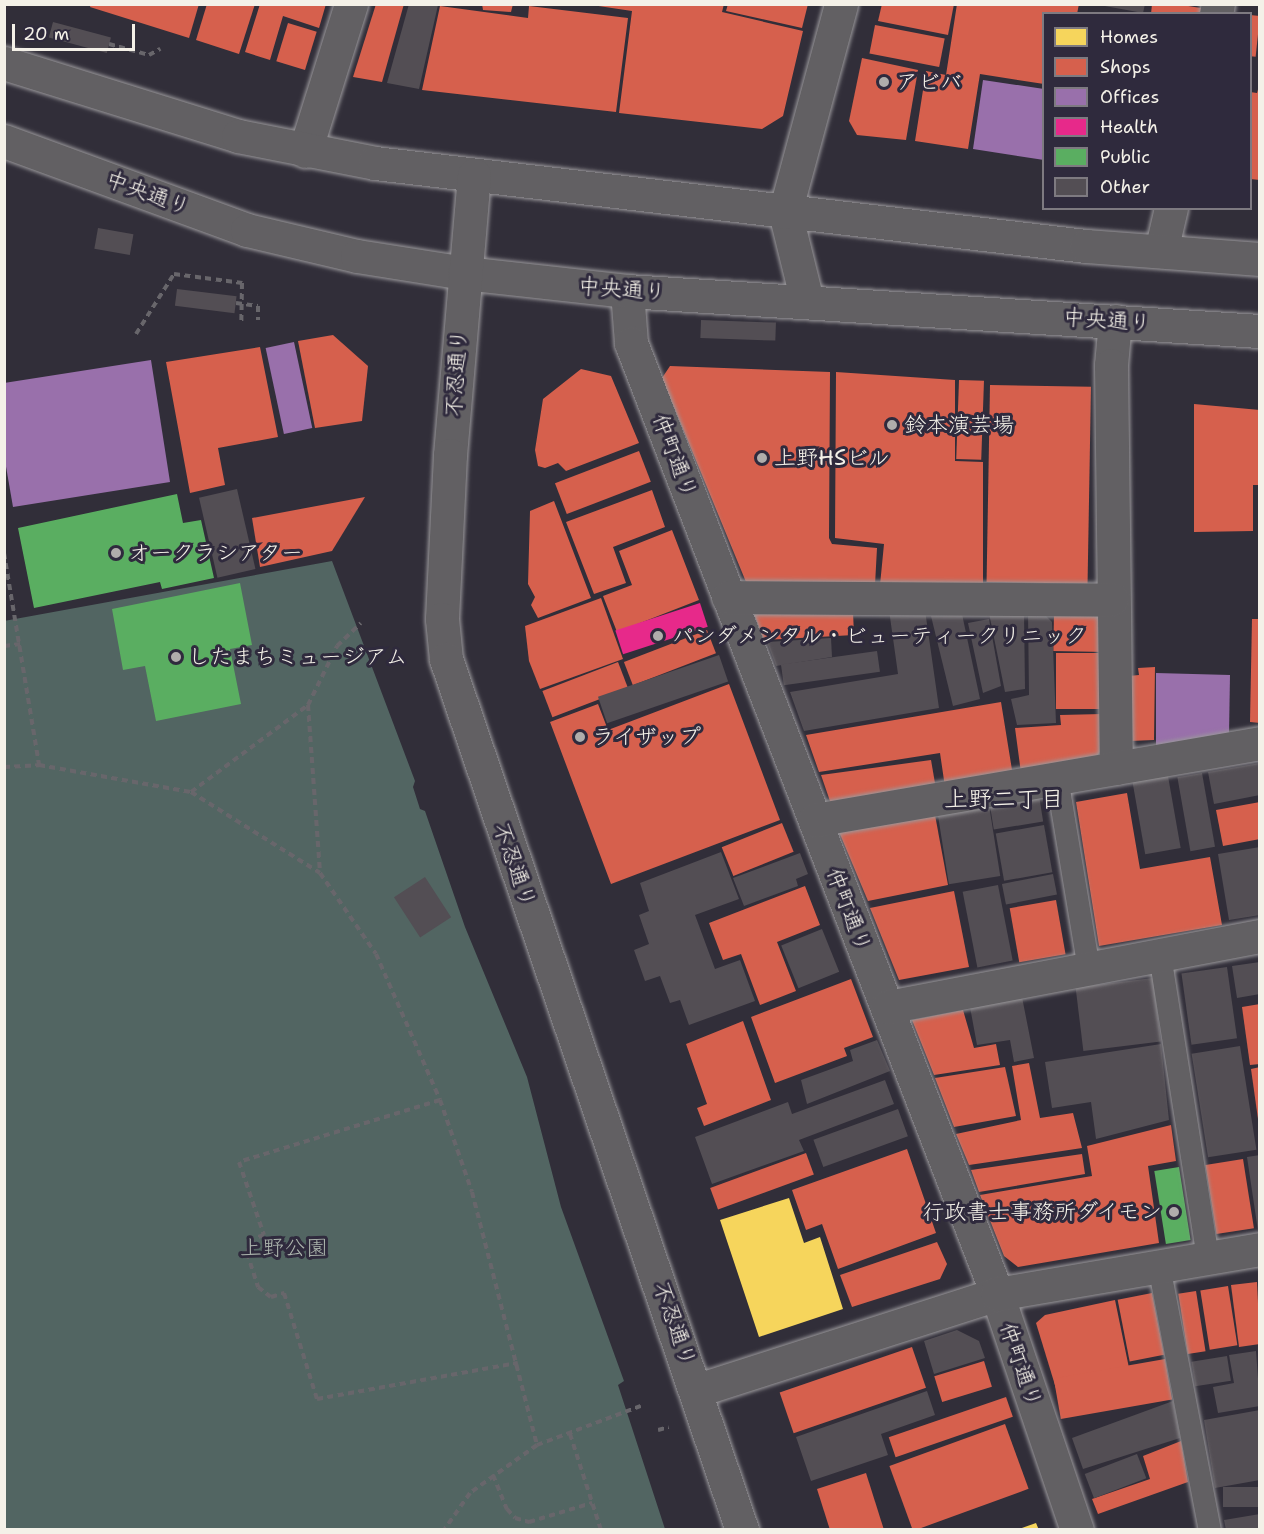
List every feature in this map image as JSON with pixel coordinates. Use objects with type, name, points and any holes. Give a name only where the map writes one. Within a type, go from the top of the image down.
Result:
[{"type":"street","points":[[305,151],[351,4]]},
{"type":"street","points":[[807,301],[785,212],[841,4]]},
{"type":"street","points":[[4,63],[237,136],[305,151],[474,176],[785,212],[1260,259]]},
{"type":"street","name":"中央通り","points":[[4,141],[247,230],[357,256],[464,273],[627,291],[1260,331]]},
{"type":"street","name":"不忍通り","points":[[474,176],[449,467],[442,619],[446,658],[698,1390],[742,1530]]},
{"type":"street","points":[[1161,251],[1171,210]]},
{"type":"street","name":"仲町通り","points":[[627,291],[631,343],[997,1294],[1077,1530]]},
{"type":"street","points":[[1116,321],[1111,365],[1112,600],[1116,768]]},
{"type":"street","points":[[729,597],[1112,600]]},
{"type":"street","points":[[815,820],[1260,743]]},
{"type":"street","points":[[887,1007],[1260,936]]},
{"type":"street","points":[[698,1390],[997,1294],[1260,1249]]},
{"type":"lane","points":[[1057,778],[1089,969]]},
{"type":"lane","points":[[1160,955],[1208,1257]]},
{"type":"lane","points":[[1158,1266],[1210,1530]]},
{"type":"path","points":[[109,44],[148,55],[160,49]]},
{"type":"path","points":[[136,334],[174,274],[242,283],[241,322]]},
{"type":"path","points":[[236,303],[258,306],[258,320]]},
{"type":"path","points":[[4,552],[21,644],[39,765]]},
{"type":"path","points":[[191,792],[308,705],[337,646],[361,623]]},
{"type":"path","points":[[4,646],[21,644]]},
{"type":"path","points":[[308,705],[320,873]]},
{"type":"path","points":[[4,767],[39,765],[191,792],[320,873],[376,954],[440,1100],[472,1191],[537,1445]]},
{"type":"path","points":[[440,1100],[239,1162],[264,1235],[252,1239],[247,1253],[258,1287],[272,1297],[284,1293],[317,1399],[518,1364]]},
{"type":"path","points":[[444,1530],[470,1493],[537,1445],[641,1406]]},
{"type":"path","points":[[570,1434],[601,1530]]},
{"type":"path","points":[[493,1475],[507,1509],[522,1520],[545,1519],[592,1503]]},
{"type":"green space","name":"上野公園","points":[[332,561],[415,781],[413,787],[420,809],[425,811],[465,927],[527,1077],[561,1207],[624,1381],[618,1385],[665,1529],[5,1529],[4,621]]},
{"type":"building: Homes","points":[[789,1198],[804,1243],[820,1237],[843,1309],[759,1337],[720,1220]]},
{"type":"building: Homes","points":[[1036,1523],[1039,1530],[1019,1530],[1019,1529]]},
{"type":"building: Shops","points":[[91,4],[199,4],[189,38],[90,7]]},
{"type":"building: Shops","points":[[207,4],[255,4],[239,54],[196,40]]},
{"type":"building: Shops","points":[[260,4],[326,4],[319,28],[283,16],[270,60],[245,52]]},
{"type":"building: Shops","points":[[376,4],[404,4],[382,82],[353,77]]},
{"type":"building: Shops","points":[[482,4],[513,4],[511,12],[483,10]]},
{"type":"building: Shops","points":[[585,4],[724,4],[722,12],[803,31],[783,116],[762,129],[619,113],[632,11]]},
{"type":"building: Shops","points":[[728,4],[808,4],[802,28],[726,11]]},
{"type":"building: Shops","points":[[882,4],[954,4],[948,35],[878,21]]},
{"type":"building: Shops","points":[[957,4],[1079,4],[1077,12],[1042,12],[1042,84],[980,74],[968,149],[915,141],[926,71],[946,75]]},
{"type":"building: Shops","points":[[1152,4],[1176,4],[1207,9],[1206,12],[1151,12]]},
{"type":"building: Shops","points":[[440,6],[528,18],[529,6],[628,18],[616,112],[422,90]]},
{"type":"building: Shops","points":[[1252,15],[1260,16],[1256,57],[1252,56]]},
{"type":"building: Shops","points":[[288,23],[317,32],[305,70],[276,61]]},
{"type":"building: Shops","points":[[875,25],[945,39],[939,67],[869,53]]},
{"type":"building: Shops","points":[[862,58],[918,70],[906,140],[857,135],[849,121]]},
{"type":"building: Shops","points":[[1260,82],[1260,180],[1252,179],[1252,92],[1257,93]]},
{"type":"building: Shops","points":[[333,335],[368,366],[362,421],[315,428],[298,341]]},
{"type":"building: Shops","points":[[260,347],[278,437],[218,448],[225,485],[190,493],[166,362]]},
{"type":"building: Shops","name":"上野HSビル","points":[[670,366],[830,372],[829,538],[832,544],[877,548],[875,585],[746,582],[662,378]]},
{"type":"building: Shops","points":[[581,369],[611,376],[639,443],[566,471],[558,463],[545,468],[538,466],[535,450],[543,399]]},
{"type":"building: Shops","points":[[836,372],[955,380],[955,461],[983,462],[983,584],[880,585],[884,544],[835,538]]},
{"type":"building: Shops","points":[[959,380],[984,381],[981,460],[956,459]]},
{"type":"building: Shops","points":[[990,385],[1091,387],[1088,584],[987,582]]},
{"type":"building: Shops","points":[[1194,404],[1260,410],[1260,485],[1253,485],[1253,531],[1194,532]]},
{"type":"building: Shops","points":[[639,451],[651,482],[567,514],[555,483]]},
{"type":"building: Shops","points":[[652,490],[665,527],[613,547],[626,583],[594,594],[566,522]]},
{"type":"building: Shops","points":[[365,497],[332,551],[260,567],[252,518]]},
{"type":"building: Shops","points":[[554,501],[591,598],[538,618],[531,605],[535,597],[528,584],[530,511]]},
{"type":"building: Shops","points":[[672,530],[699,600],[617,632],[603,596],[632,585],[619,551]]},
{"type":"building: Shops","points":[[601,598],[623,659],[540,689],[529,661],[525,626]]},
{"type":"building: Shops","points":[[853,612],[854,635],[764,640],[754,614]]},
{"type":"building: Shops","points":[[1054,613],[1106,614],[1105,652],[1053,651]]},
{"type":"building: Shops","points":[[1252,619],[1260,619],[1260,723],[1250,722]]},
{"type":"building: Shops","points":[[707,630],[716,653],[633,685],[624,662]]},
{"type":"building: Shops","points":[[1056,653],[1104,653],[1104,709],[1056,709]]},
{"type":"building: Shops","points":[[618,662],[628,688],[552,717],[542,691]]},
{"type":"building: Shops","points":[[1155,667],[1154,740],[1130,741],[1129,676],[1139,675],[1138,668]]},
{"type":"building: Shops","points":[[729,684],[780,820],[611,884],[550,722],[598,704],[608,730]]},
{"type":"building: Shops","points":[[1001,702],[1013,776],[945,787],[940,753],[819,772],[806,735]]},
{"type":"building: Shops","points":[[1102,714],[1104,747],[1096,757],[1021,773],[1015,728],[1061,725],[1060,715]]},
{"type":"building: Shops","points":[[931,760],[936,789],[832,807],[821,775]]},
{"type":"building: Shops","points":[[1127,793],[1140,869],[1210,857],[1222,925],[1099,946],[1076,802]]},
{"type":"building: Shops","points":[[1260,802],[1260,839],[1223,846],[1216,810]]},
{"type":"building: Shops","points":[[935,815],[948,885],[868,901],[839,832]]},
{"type":"building: Shops","points":[[782,823],[794,852],[733,876],[722,847]]},
{"type":"building: Shops","points":[[805,886],[820,925],[777,942],[796,991],[760,1005],[741,954],[723,960],[709,923]]},
{"type":"building: Shops","points":[[954,891],[969,967],[899,980],[870,908]]},
{"type":"building: Shops","points":[[1056,900],[1066,954],[1019,962],[1010,908]]},
{"type":"building: Shops","points":[[851,979],[873,1037],[844,1048],[847,1056],[775,1083],[751,1017]]},
{"type":"building: Shops","points":[[1260,1004],[1260,1064],[1250,1065],[1242,1007]]},
{"type":"building: Shops","points":[[963,1010],[974,1048],[996,1044],[1000,1065],[934,1075],[912,1020]]},
{"type":"building: Shops","points":[[743,1021],[771,1100],[704,1126],[697,1108],[707,1104],[686,1044]]},
{"type":"building: Shops","points":[[1029,1063],[1040,1118],[1073,1113],[1082,1148],[969,1165],[956,1134],[1021,1120],[1012,1066]]},
{"type":"building: Shops","points":[[1005,1067],[1016,1116],[954,1127],[935,1078]]},
{"type":"building: Shops","points":[[1260,1067],[1260,1119],[1258,1119],[1251,1069]]},
{"type":"building: Shops","points":[[1171,1125],[1176,1161],[1148,1166],[1159,1243],[1018,1267],[1004,1256],[980,1195],[1092,1176],[1087,1146]]},
{"type":"building: Shops","points":[[907,1149],[936,1233],[838,1269],[822,1224],[806,1230],[792,1190]]},
{"type":"building: Shops","points":[[806,1153],[814,1175],[718,1209],[710,1188]]},
{"type":"building: Shops","points":[[1082,1154],[1085,1174],[979,1192],[971,1170]]},
{"type":"building: Shops","points":[[1243,1159],[1254,1228],[1216,1234],[1205,1165]]},
{"type":"building: Shops","points":[[937,1242],[947,1264],[940,1279],[852,1307],[840,1275]]},
{"type":"building: Shops","points":[[1257,1282],[1260,1344],[1239,1347],[1231,1285]]},
{"type":"building: Shops","points":[[1228,1286],[1237,1345],[1210,1350],[1200,1290]]},
{"type":"building: Shops","points":[[1196,1291],[1206,1351],[1188,1354],[1178,1294]]},
{"type":"building: Shops","points":[[1152,1293],[1164,1355],[1130,1362],[1118,1300]]},
{"type":"building: Shops","points":[[1115,1300],[1129,1368],[1058,1395],[1036,1323],[1045,1315]]},
{"type":"building: Shops","points":[[912,1347],[926,1388],[794,1433],[780,1393]]},
{"type":"building: Shops","points":[[1165,1359],[1172,1399],[1061,1419],[1054,1379]]},
{"type":"building: Shops","points":[[984,1361],[992,1387],[942,1402],[934,1376]]},
{"type":"building: Shops","points":[[1006,1397],[1013,1417],[896,1457],[889,1437]]},
{"type":"building: Shops","points":[[1005,1424],[1029,1489],[913,1530],[889,1466]]},
{"type":"building: Shops","points":[[1181,1441],[1188,1482],[1098,1514],[1092,1499],[1150,1479],[1143,1456]]},
{"type":"building: Shops","points":[[866,1473],[884,1530],[830,1530],[817,1489]]},
{"type":"building: Offices","points":[[983,80],[1042,89],[1042,160],[973,149]]},
{"type":"building: Offices","points":[[294,342],[312,428],[284,434],[266,348]]},
{"type":"building: Offices","points":[[151,360],[170,482],[13,507],[4,455],[4,383]]},
{"type":"building: Offices","points":[[1156,673],[1230,675],[1229,734],[1156,750]]},
{"type":"building: Health","points":[[700,603],[708,627],[623,654],[615,631]]},
{"type":"building: Public","name":"オークラシアター","points":[[177,494],[183,523],[201,520],[214,578],[162,589],[160,582],[34,608],[18,528]]},
{"type":"building: Public","name":"したまちミュージアム","points":[[240,583],[252,645],[230,649],[241,704],[156,721],[145,666],[123,670],[112,609]]},
{"type":"building: Public","points":[[1179,1167],[1191,1240],[1166,1244],[1154,1171]]},
{"type":"building: Other","points":[[409,4],[438,5],[419,89],[387,83]]},
{"type":"building: Other","points":[[1094,4],[1145,4],[1143,12]]},
{"type":"building: Other","points":[[53,22],[111,38],[107,53],[49,37]]},
{"type":"building: Other","points":[[98,228],[133,234],[130,255],[94,249]]},
{"type":"building: Other","points":[[177,289],[237,296],[234,313],[175,306]]},
{"type":"building: Other","points":[[701,320],[776,323],[775,341],[700,338]]},
{"type":"building: Other","points":[[237,489],[255,569],[217,578],[199,498]]},
{"type":"building: Other","points":[[889,610],[925,610],[939,708],[804,731],[790,692],[898,674]]},
{"type":"building: Other","points":[[1024,612],[1025,689],[1005,692],[989,613]]},
{"type":"building: Other","points":[[1028,612],[1044,614],[1052,622],[1056,723],[1017,725],[1011,699],[1029,695]]},
{"type":"building: Other","points":[[962,614],[980,699],[953,706],[931,616]]},
{"type":"building: Other","points":[[989,619],[1001,686],[983,693],[968,623]]},
{"type":"building: Other","points":[[831,638],[832,657],[776,666],[767,642]]},
{"type":"building: Other","points":[[877,651],[880,672],[784,685],[781,664]]},
{"type":"building: Other","points":[[719,655],[728,681],[607,723],[598,697]]},
{"type":"building: Other","points":[[1260,763],[1260,795],[1214,804],[1208,772]]},
{"type":"building: Other","points":[[1202,773],[1215,847],[1190,851],[1177,777]]},
{"type":"building: Other","points":[[1168,776],[1181,848],[1145,854],[1133,782]]},
{"type":"building: Other","points":[[1038,789],[1043,822],[994,829],[989,797]]},
{"type":"building: Other","points":[[989,805],[1000,876],[949,884],[938,813]]},
{"type":"building: Other","points":[[1044,825],[1052,872],[1004,881],[996,834]]},
{"type":"building: Other","points":[[1260,847],[1260,915],[1229,920],[1218,854]]},
{"type":"building: Other","points":[[721,852],[739,899],[695,915],[715,969],[740,960],[755,1001],[689,1025],[680,1000],[670,1003],[660,976],[645,981],[634,950],[649,944],[639,915],[649,911],[640,883]]},
{"type":"building: Other","points":[[800,853],[808,874],[796,879],[798,886],[744,906],[733,878]]},
{"type":"building: Other","points":[[1053,874],[1057,895],[1006,905],[1002,884]]},
{"type":"building: Other","points":[[425,877],[451,917],[420,937],[394,897]]},
{"type":"building: Other","points":[[998,885],[1013,961],[977,967],[963,892]]},
{"type":"building: Other","points":[[822,929],[839,972],[798,988],[781,945]]},
{"type":"building: Other","points":[[1260,962],[1260,994],[1237,998],[1232,966]]},
{"type":"building: Other","points":[[1227,967],[1237,1038],[1191,1045],[1181,973]]},
{"type":"building: Other","points":[[1153,978],[1161,1042],[1083,1051],[1076,988]]},
{"type":"building: Other","points":[[1022,997],[1034,1058],[1014,1062],[1010,1040],[977,1045],[970,1007]]},
{"type":"building: Other","points":[[877,1040],[890,1071],[807,1104],[801,1080],[853,1061],[850,1050]]},
{"type":"building: Other","points":[[1161,1044],[1169,1120],[1096,1139],[1091,1102],[1052,1108],[1045,1062]]},
{"type":"building: Other","points":[[1240,1046],[1256,1150],[1208,1157],[1192,1054]]},
{"type":"building: Other","points":[[885,1080],[894,1104],[799,1140],[804,1151],[712,1184],[695,1137],[788,1102],[792,1114]]},
{"type":"building: Other","points":[[898,1109],[908,1136],[823,1167],[813,1140]]},
{"type":"building: Other","points":[[1260,1155],[1260,1231],[1258,1231],[1247,1157]]},
{"type":"building: Other","points":[[957,1330],[979,1341],[985,1358],[934,1374],[924,1341]]},
{"type":"building: Other","points":[[1256,1351],[1260,1406],[1218,1413],[1213,1387],[1234,1383],[1229,1355]]},
{"type":"building: Other","points":[[1227,1356],[1231,1381],[1195,1386],[1191,1362]]},
{"type":"building: Other","points":[[927,1391],[935,1415],[881,1434],[888,1455],[811,1481],[796,1437]]},
{"type":"building: Other","points":[[1173,1401],[1180,1438],[1083,1469],[1072,1438]]},
{"type":"building: Other","points":[[1260,1410],[1260,1480],[1215,1488],[1204,1420]]},
{"type":"building: Other","points":[[1137,1454],[1146,1478],[1094,1498],[1085,1474]]},
{"type":"building: Other","points":[[1223,1487],[1260,1487],[1260,1507],[1223,1507]]},
{"type":"building: Other","points":[[1260,1514],[1260,1530],[1226,1530],[1224,1520]]},
{"type":"place","name":"アビバ","points":[[884,82]]},
{"type":"place","name":"鈴本演芸場","points":[[892,425]]},
{"type":"place","name":"上野HSビル","points":[[762,458]]},
{"type":"place","name":"オークラシアター","points":[[116,553]]},
{"type":"place","name":"パンダメンタル・ビューティークリニック","points":[[658,636]]},
{"type":"place","name":"したまちミュージアム","points":[[176,657]]},
{"type":"place","name":"ライザップ","points":[[580,737]]},
{"type":"place","name":"行政書士事務所ダイモン","points":[[1174,1212]]},
{"type":"district","name":"上野二丁目","points":[[1004,800]]}]
